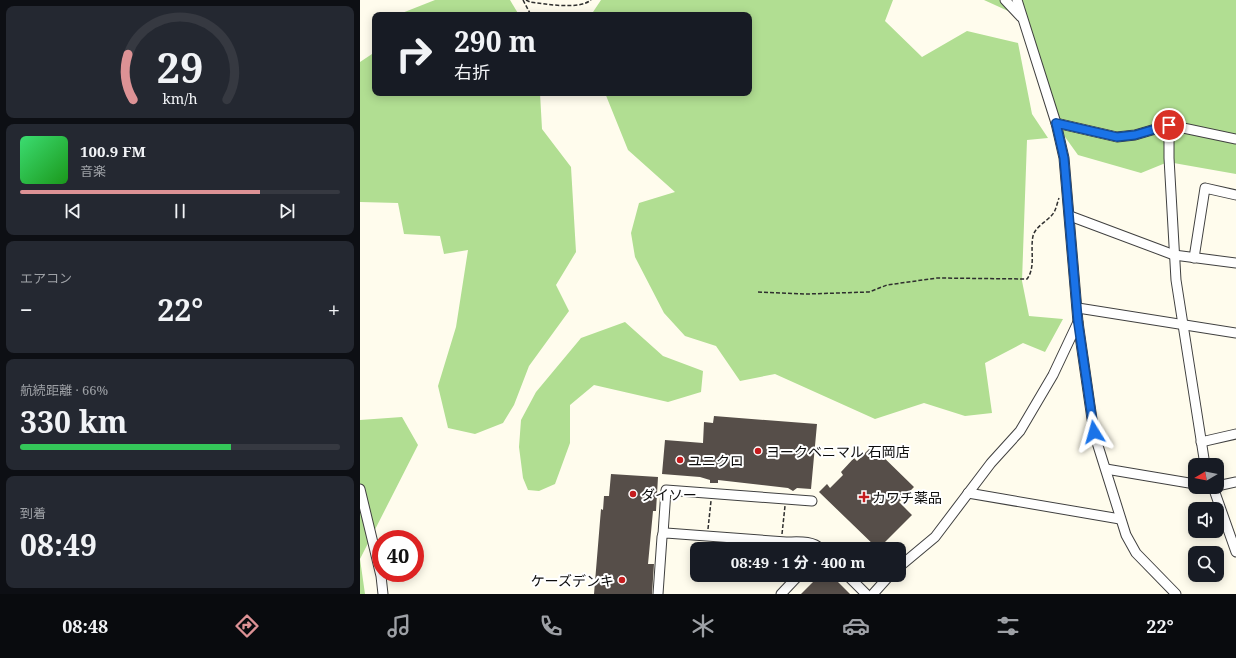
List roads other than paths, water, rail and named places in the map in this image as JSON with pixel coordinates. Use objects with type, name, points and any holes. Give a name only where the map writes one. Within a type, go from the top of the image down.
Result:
[{"type":"street","points":[[1005,0],[1024,20]]},
{"type":"street","points":[[1017,0],[1056,123],[1064,158],[1068,190],[1078,322],[1094,432],[1120,519],[1136,554],[1176,594]]},
{"type":"street","points":[[1056,123],[1117,137],[1135,135],[1169,125],[1236,139]]},
{"type":"street","points":[[1169,125],[1174,255],[1182,326],[1204,458]]},
{"type":"street","points":[[1194,258],[1205,188],[1236,195]]},
{"type":"street","points":[[1070,216],[1174,255],[1236,263]]},
{"type":"street","points":[[1078,308],[1182,326],[1236,333]]},
{"type":"street","points":[[906,562],[935,537],[991,464],[1020,431],[1053,374],[1078,322]]},
{"type":"street","points":[[1201,442],[1236,434]]},
{"type":"street","points":[[1106,469],[1188,483]]},
{"type":"street","points":[[1224,485],[1236,482]]},
{"type":"street","points":[[360,489],[383,594]]},
{"type":"street","points":[[658,594],[666,490],[712,492],[812,501]]},
{"type":"street","points":[[968,493],[1120,519]]},
{"type":"street","points":[[1216,494],[1231,527],[1236,552]]},
{"type":"street","points":[[663,534],[781,542]]},
{"type":"street","points":[[781,594],[792,582]]},
{"type":"street","points":[[854,582],[866,594]]},
{"type":"street","points":[[873,594],[884,582]]},
{"type":"place","name":"ヨークベニマル 石岡店","points":[[758,451]]},
{"type":"place","name":"ユニクロ","points":[[680,460]]},
{"type":"place","name":"ダイソー","points":[[633,494]]},
{"type":"place","name":"カワチ薬品","points":[[864,497]]},
{"type":"place","name":"ケーズデンキ","points":[[622,580]]}]
